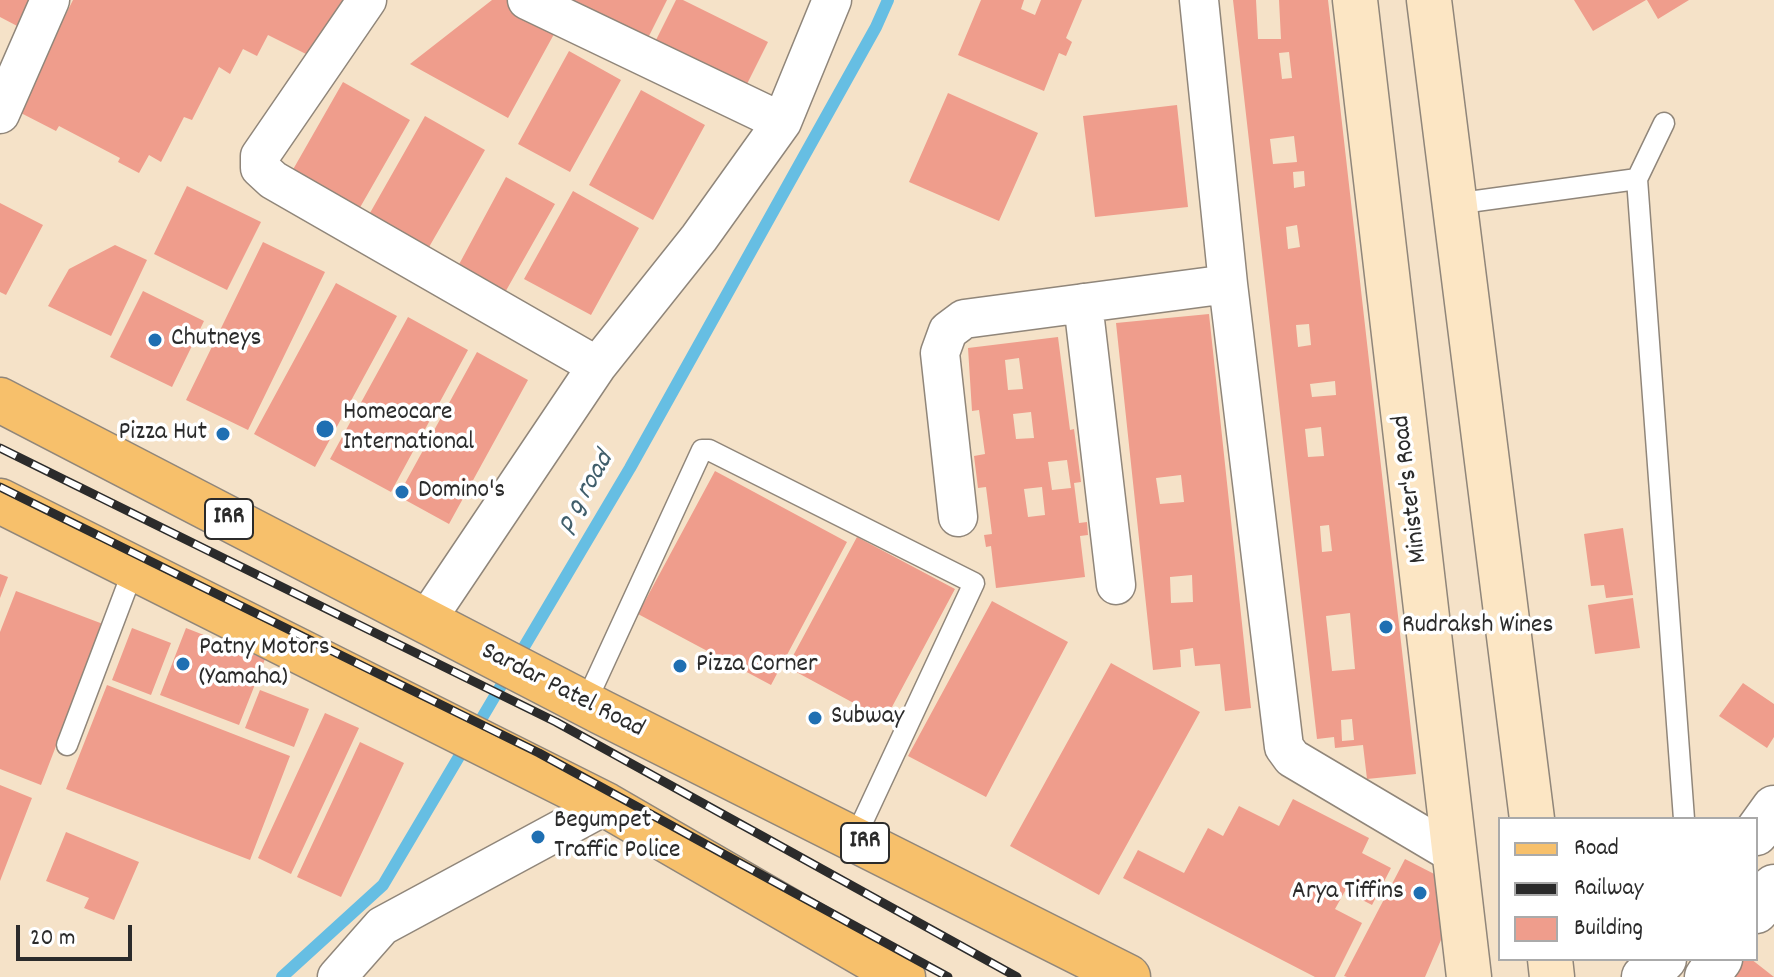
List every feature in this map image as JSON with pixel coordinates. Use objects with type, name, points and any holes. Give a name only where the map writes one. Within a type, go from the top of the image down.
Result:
[{"type":"main road","name":"Minister's Road","points":[[1355,0],[1469,977]]},
{"type":"main road","points":[[1429,0],[1532,817]]},
{"type":"main road","name":"Sardar Patel Road","points":[[0,400],[566,694],[1128,977]]},
{"type":"main road","points":[[0,501],[606,805],[903,977]]},
{"type":"street","points":[[0,114],[50,0]]},
{"type":"street","points":[[367,0],[260,156],[260,168],[273,180],[597,366]]},
{"type":"street","points":[[527,0],[782,122]]},
{"type":"street","points":[[442,630],[597,366],[699,238],[782,122],[832,0]]},
{"type":"street","points":[[1199,0],[1228,284],[1284,747],[1292,758],[1454,854]]},
{"type":"street","points":[[958,517],[940,353],[948,331],[964,319],[1228,284]]},
{"type":"street","points":[[1083,303],[1116,585]]},
{"type":"street","points":[[337,977],[382,926],[606,805]]},
{"type":"street","points":[[1758,830],[1774,808]]},
{"type":"street","points":[[1758,908],[1774,887]]},
{"type":"lane","points":[[1664,123],[1637,179],[1684,817]]},
{"type":"lane","points":[[1454,204],[1637,179]]},
{"type":"lane","points":[[566,694],[619,630],[702,450],[706,449],[974,583],[855,838]]},
{"type":"lane","points":[[67,745],[134,568]]},
{"type":"building","points":[[0,0],[35,0],[21,28],[0,17]]},
{"type":"building","points":[[73,0],[353,0],[322,62],[268,35],[257,56],[243,49],[230,74],[219,67],[192,120],[184,117],[161,162],[149,155],[139,173],[118,162],[120,158],[59,126],[56,131],[17,111]]},
{"type":"building","points":[[492,0],[516,0],[559,25],[508,118],[410,64]]},
{"type":"building","points":[[560,0],[667,0],[642,50]]},
{"type":"building","points":[[676,0],[683,0],[768,42],[741,96],[650,52]]},
{"type":"building","points":[[981,0],[1024,0],[1021,9],[1035,15],[1041,0],[1082,0],[1066,38],[1072,42],[1066,56],[1059,53],[1044,91],[958,55]]},
{"type":"building","points":[[1233,0],[1256,0],[1258,39],[1281,39],[1279,0],[1328,0],[1416,774],[1367,779],[1363,745],[1335,748],[1334,737],[1317,739]],"holes":[[[1289,52],[1292,78],[1282,79],[1279,53]],[[1294,136],[1297,162],[1273,164],[1270,139]],[[1304,171],[1305,186],[1294,188],[1293,172]],[[1297,225],[1300,247],[1288,249],[1286,227]],[[1309,324],[1311,345],[1298,347],[1296,325]],[[1335,381],[1336,395],[1312,397],[1310,384]],[[1321,427],[1324,456],[1308,457],[1305,429]],[[1329,525],[1332,551],[1322,552],[1320,526]],[[1350,613],[1355,669],[1332,671],[1326,616]],[[1352,719],[1354,740],[1342,741],[1341,720]]]},
{"type":"building","points":[[1574,0],[1646,0],[1593,31]]},
{"type":"building","points":[[1647,0],[1689,0],[1658,19]]},
{"type":"building","points":[[569,51],[621,80],[570,172],[518,144]]},
{"type":"building","points":[[343,82],[410,120],[354,218],[287,180]]},
{"type":"building","points":[[641,90],[705,125],[653,220],[589,185]]},
{"type":"building","points":[[948,93],[1038,133],[999,221],[909,182]]},
{"type":"building","points":[[1177,105],[1188,207],[1095,217],[1083,116]]},
{"type":"building","points":[[425,116],[485,150],[425,254],[366,220]]},
{"type":"building","points":[[506,177],[555,204],[503,296],[456,270]]},
{"type":"building","points":[[187,186],[261,222],[227,290],[154,254]]},
{"type":"building","points":[[573,191],[639,228],[591,315],[524,279]]},
{"type":"building","points":[[0,203],[43,225],[6,295],[0,292]]},
{"type":"building","points":[[263,242],[325,272],[248,430],[186,400]]},
{"type":"building","points":[[115,245],[147,260],[111,336],[48,306],[69,269]]},
{"type":"building","points":[[336,283],[397,316],[315,467],[254,434]]},
{"type":"building","points":[[143,291],[204,321],[172,387],[110,357]]},
{"type":"building","points":[[1209,314],[1251,708],[1225,711],[1220,664],[1195,666],[1193,648],[1180,650],[1181,667],[1153,670],[1116,323]],"holes":[[[1181,475],[1184,502],[1160,504],[1156,478]],[[1192,575],[1193,602],[1171,603],[1170,577]]]},
{"type":"building","points":[[408,317],[468,350],[391,492],[330,459]]},
{"type":"building","points":[[1058,337],[1070,430],[1074,429],[1081,482],[1074,483],[1079,523],[1087,522],[1088,535],[1080,536],[1085,577],[996,588],[991,546],[986,547],[984,535],[992,534],[986,487],[978,488],[974,456],[985,454],[979,410],[972,411],[968,348]],"holes":[[[1019,358],[1023,389],[1008,390],[1005,360]],[[1031,412],[1034,438],[1016,439],[1013,414]],[[1067,460],[1071,488],[1052,490],[1048,462]],[[1042,487],[1045,515],[1028,517],[1024,489]]]},
{"type":"building","points":[[477,352],[528,380],[449,524],[398,496]]},
{"type":"building","points":[[715,471],[847,542],[771,685],[638,614]]},
{"type":"building","points":[[1623,528],[1633,595],[1606,598],[1604,585],[1591,586],[1584,534]]},
{"type":"building","points":[[857,537],[955,589],[885,720],[787,667]]},
{"type":"building","points":[[0,574],[8,577],[0,598]]},
{"type":"building","points":[[16,591],[103,624],[41,785],[0,769],[0,632]]},
{"type":"building","points":[[1633,598],[1640,648],[1595,654],[1588,605]]},
{"type":"building","points":[[992,601],[1068,642],[986,797],[908,756]]},
{"type":"building","points":[[132,628],[171,643],[151,695],[112,680]]},
{"type":"building","points":[[186,628],[265,659],[239,725],[160,695]]},
{"type":"building","points":[[1111,663],[1200,712],[1099,895],[1010,846]]},
{"type":"building","points":[[1743,683],[1774,704],[1774,737],[1767,748],[1719,716]]},
{"type":"building","points":[[107,685],[290,756],[250,860],[66,789]]},
{"type":"building","points":[[260,690],[309,709],[294,747],[245,728]]},
{"type":"building","points":[[325,713],[359,728],[291,874],[258,858]]},
{"type":"building","points":[[360,742],[404,763],[341,897],[297,877]]},
{"type":"building","points":[[0,785],[32,798],[0,881]]},
{"type":"building","points":[[1293,799],[1369,838],[1362,853],[1391,868],[1372,905],[1345,891],[1335,909],[1362,923],[1335,977],[1315,977],[1123,878],[1138,850],[1184,873],[1208,828],[1223,836],[1239,806],[1279,826]]},
{"type":"building","points":[[66,832],[139,862],[114,920],[84,908],[89,898],[46,881]]},
{"type":"building","points":[[1405,859],[1444,879],[1444,933],[1425,977],[1344,976]]},
{"type":"building","points":[[1743,961],[1754,961],[1774,977],[1733,977]]},
{"type":"waterway","name":"p g road","points":[[282,977],[383,885],[630,468],[876,27],[888,0]]},
{"type":"railway","points":[[0,448],[556,722],[1017,977]]},
{"type":"railway","points":[[0,487],[539,753],[948,977]]},
{"type":"place","name":"Chutneys","points":[[155,340]]},
{"type":"place","name":"Homeocare International","points":[[325,429]]},
{"type":"place","name":"Pizza Hut","points":[[223,434]]},
{"type":"place","name":"Domino's","points":[[402,492]]},
{"type":"place","name":"Rudraksh Wines","points":[[1386,627]]},
{"type":"place","name":"Patny Motors (Yamaha)","points":[[183,664]]},
{"type":"place","name":"Pizza Corner","points":[[680,666]]},
{"type":"place","name":"Subway","points":[[815,718]]},
{"type":"place","name":"Begumpet Traffic Police","points":[[538,837]]},
{"type":"place","name":"Arya Tiffins","points":[[1420,893]]}]
